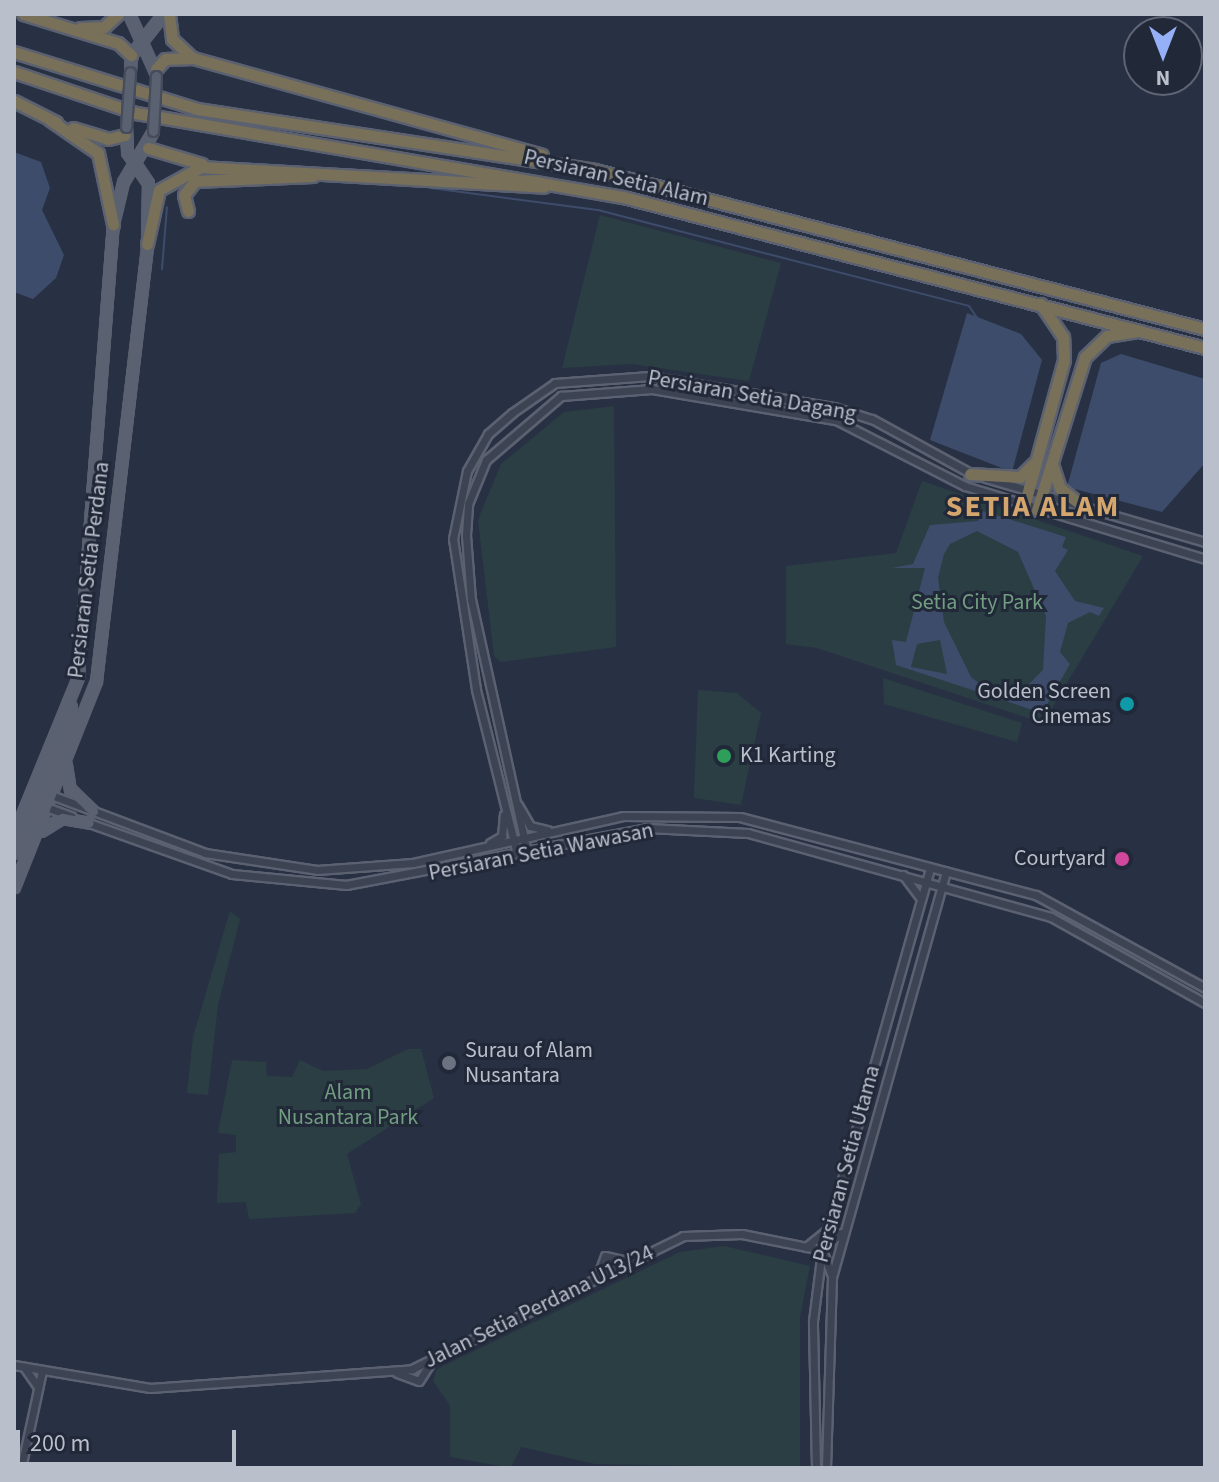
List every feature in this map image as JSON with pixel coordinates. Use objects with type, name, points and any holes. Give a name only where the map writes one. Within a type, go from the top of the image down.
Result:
[{"type":"highway","points":[[23,14],[76,29],[131,55]]},
{"type":"highway","points":[[76,29],[104,27],[118,14]]},
{"type":"highway","points":[[166,14],[172,39],[193,58]]},
{"type":"highway","name":"Persiaran Setia Alam","points":[[14,52],[197,109],[595,170],[1205,329]]},
{"type":"highway","points":[[156,72],[165,59],[193,58],[595,170]]},
{"type":"highway","name":"Persiaran Setia Alam","points":[[14,72],[136,113],[627,198],[1143,330],[1205,351]]},
{"type":"highway","points":[[14,101],[50,120],[98,153],[113,224]]},
{"type":"highway","points":[[50,120],[108,139],[126,131]]},
{"type":"highway","points":[[148,148],[169,159],[234,168]]},
{"type":"highway","points":[[147,244],[153,204],[167,181],[201,167],[463,177],[627,198]]},
{"type":"highway","points":[[188,211],[184,195],[195,181],[273,182],[330,173]]},
{"type":"highway","points":[[1024,506],[1064,360],[1063,337],[1041,304]]},
{"type":"highway","points":[[1037,510],[1091,347],[1107,336],[1143,330]]},
{"type":"highway","points":[[970,474],[1020,477],[1037,459]]},
{"type":"highway","points":[[1052,459],[1060,488],[1086,509]]},
{"type":"main road","points":[[129,14],[156,72]]},
{"type":"main road","points":[[126,131],[131,55],[166,14]]},
{"type":"main road","name":"Persiaran Setia Perdana","points":[[14,834],[78,677],[113,224],[123,182],[148,148],[153,131],[156,72]]},
{"type":"main road","name":"Persiaran Setia Perdana","points":[[14,887],[96,681],[147,244],[148,183],[137,164],[126,131]]},
{"type":"main road","points":[[14,853],[40,797],[78,677]]},
{"type":"main road","points":[[66,758],[70,789],[93,811]]},
{"type":"main road","points":[[40,797],[51,795]]},
{"type":"main road","points":[[40,797],[46,807]]},
{"type":"main road","points":[[35,838],[53,820],[89,823]]},
{"type":"street","name":"Persiaran Setia Dagang","points":[[517,854],[460,600],[456,500],[488,434],[546,389],[577,378],[650,376],[834,407],[872,419],[970,474],[1205,542]]},
{"type":"street","name":"Persiaran Setia Dagang","points":[[527,852],[471,600],[468,504],[498,444],[561,396],[652,389],[836,420],[953,481],[1024,506],[1205,559]]},
{"type":"street","name":"Persiaran Setia Wawasan","points":[[51,795],[169,842],[270,868],[370,869],[634,815],[716,814],[946,872],[1080,915],[1205,988]]},
{"type":"street","points":[[513,796],[530,826],[559,830]]},
{"type":"street","points":[[465,852],[502,836],[503,797]]},
{"type":"street","name":"Persiaran Setia Wawasan","points":[[46,807],[197,865],[291,884],[392,881],[527,852],[686,825],[748,833],[1051,917],[1205,1003]]},
{"type":"street","name":"Persiaran Setia Utama","points":[[816,1468],[819,1270],[822,1250],[930,868]]},
{"type":"street","name":"Persiaran Setia Utama","points":[[826,1468],[832,1277],[841,1233],[946,872]]},
{"type":"street","points":[[903,875],[921,899]]},
{"type":"street","points":[[937,901],[962,891]]},
{"type":"street","points":[[819,1270],[806,1247],[827,1230]]},
{"type":"street","name":"Jalan Setia Perdana U13/24","points":[[14,1365],[150,1388],[392,1372],[430,1363],[632,1260],[710,1232],[822,1250]]},
{"type":"street","points":[[832,1277],[822,1250],[841,1233]]},
{"type":"street","points":[[596,1278],[605,1256],[632,1260]]},
{"type":"street","points":[[392,1372],[419,1381],[430,1363]]},
{"type":"street","points":[[24,1367],[38,1387]]},
{"type":"street","points":[[21,1468],[42,1371]]},
{"type":"street","points":[[38,1387],[60,1375]]},
{"type":"green space","points":[[600,215],[781,263],[749,381],[632,364],[562,368]]},
{"type":"green space","points":[[614,406],[616,647],[501,662],[494,656],[478,520],[501,464],[564,412]]},
{"type":"green space","name":"Setia City Park","points":[[922,481],[1143,556],[1043,723],[817,648],[786,644],[786,566],[896,553]]},
{"type":"green space","points":[[883,678],[1022,723],[1017,742],[884,704]]},
{"type":"green space","name":"K1 Karting","points":[[698,690],[737,693],[761,713],[741,805],[694,798]]},
{"type":"green space","points":[[230,911],[240,919],[218,1005],[208,1095],[187,1093],[193,1037]]},
{"type":"green space","name":"Alam Nusantara Park","points":[[408,1049],[421,1049],[434,1098],[347,1154],[361,1204],[355,1213],[249,1219],[246,1202],[217,1203],[219,1154],[236,1152],[236,1135],[218,1133],[232,1060],[266,1062],[267,1076],[292,1077],[300,1060],[323,1071],[367,1069]]},
{"type":"green space","points":[[724,1246],[810,1266],[800,1317],[800,1468],[595,1464],[521,1447],[511,1468],[450,1457],[450,1405],[433,1381],[437,1369],[680,1252]]},
{"type":"water","points":[[14,152],[41,162],[50,188],[42,210],[64,255],[56,278],[33,299],[14,292]]},
{"type":"water","points":[[967,313],[1021,334],[1042,360],[1012,472],[930,440]]},
{"type":"water","points":[[1121,354],[1205,379],[1205,463],[1162,512],[1067,487],[1101,363]]},
{"type":"water","points":[[983,511],[1066,537],[1062,547],[1068,550],[1055,571],[1075,601],[1104,608],[1099,616],[1090,612],[1068,623],[1060,652],[1070,664],[1042,713],[896,665],[892,640],[906,642],[925,568],[892,568],[913,564],[930,525],[978,521]],"holes":[[[977,531],[1018,552],[1046,616],[1043,670],[1016,697],[990,692],[971,677],[944,622],[938,578],[944,554],[950,544]],[[940,640],[947,674],[911,667],[917,644]]]},
{"type":"waterway","points":[[431,188],[598,210],[969,306],[977,318]]},
{"type":"waterway","points":[[162,269],[167,207]]},
{"type":"place","name":"Golden Screen Cinemas","points":[[1127,704]]},
{"type":"place","name":"K1 Karting","points":[[724,756]]},
{"type":"place","name":"Courtyard","points":[[1122,859]]},
{"type":"place","name":"Surau of Alam Nusantara","points":[[449,1063]]},
{"type":"district","name":"SETIA ALAM","points":[[1033,507]]}]
